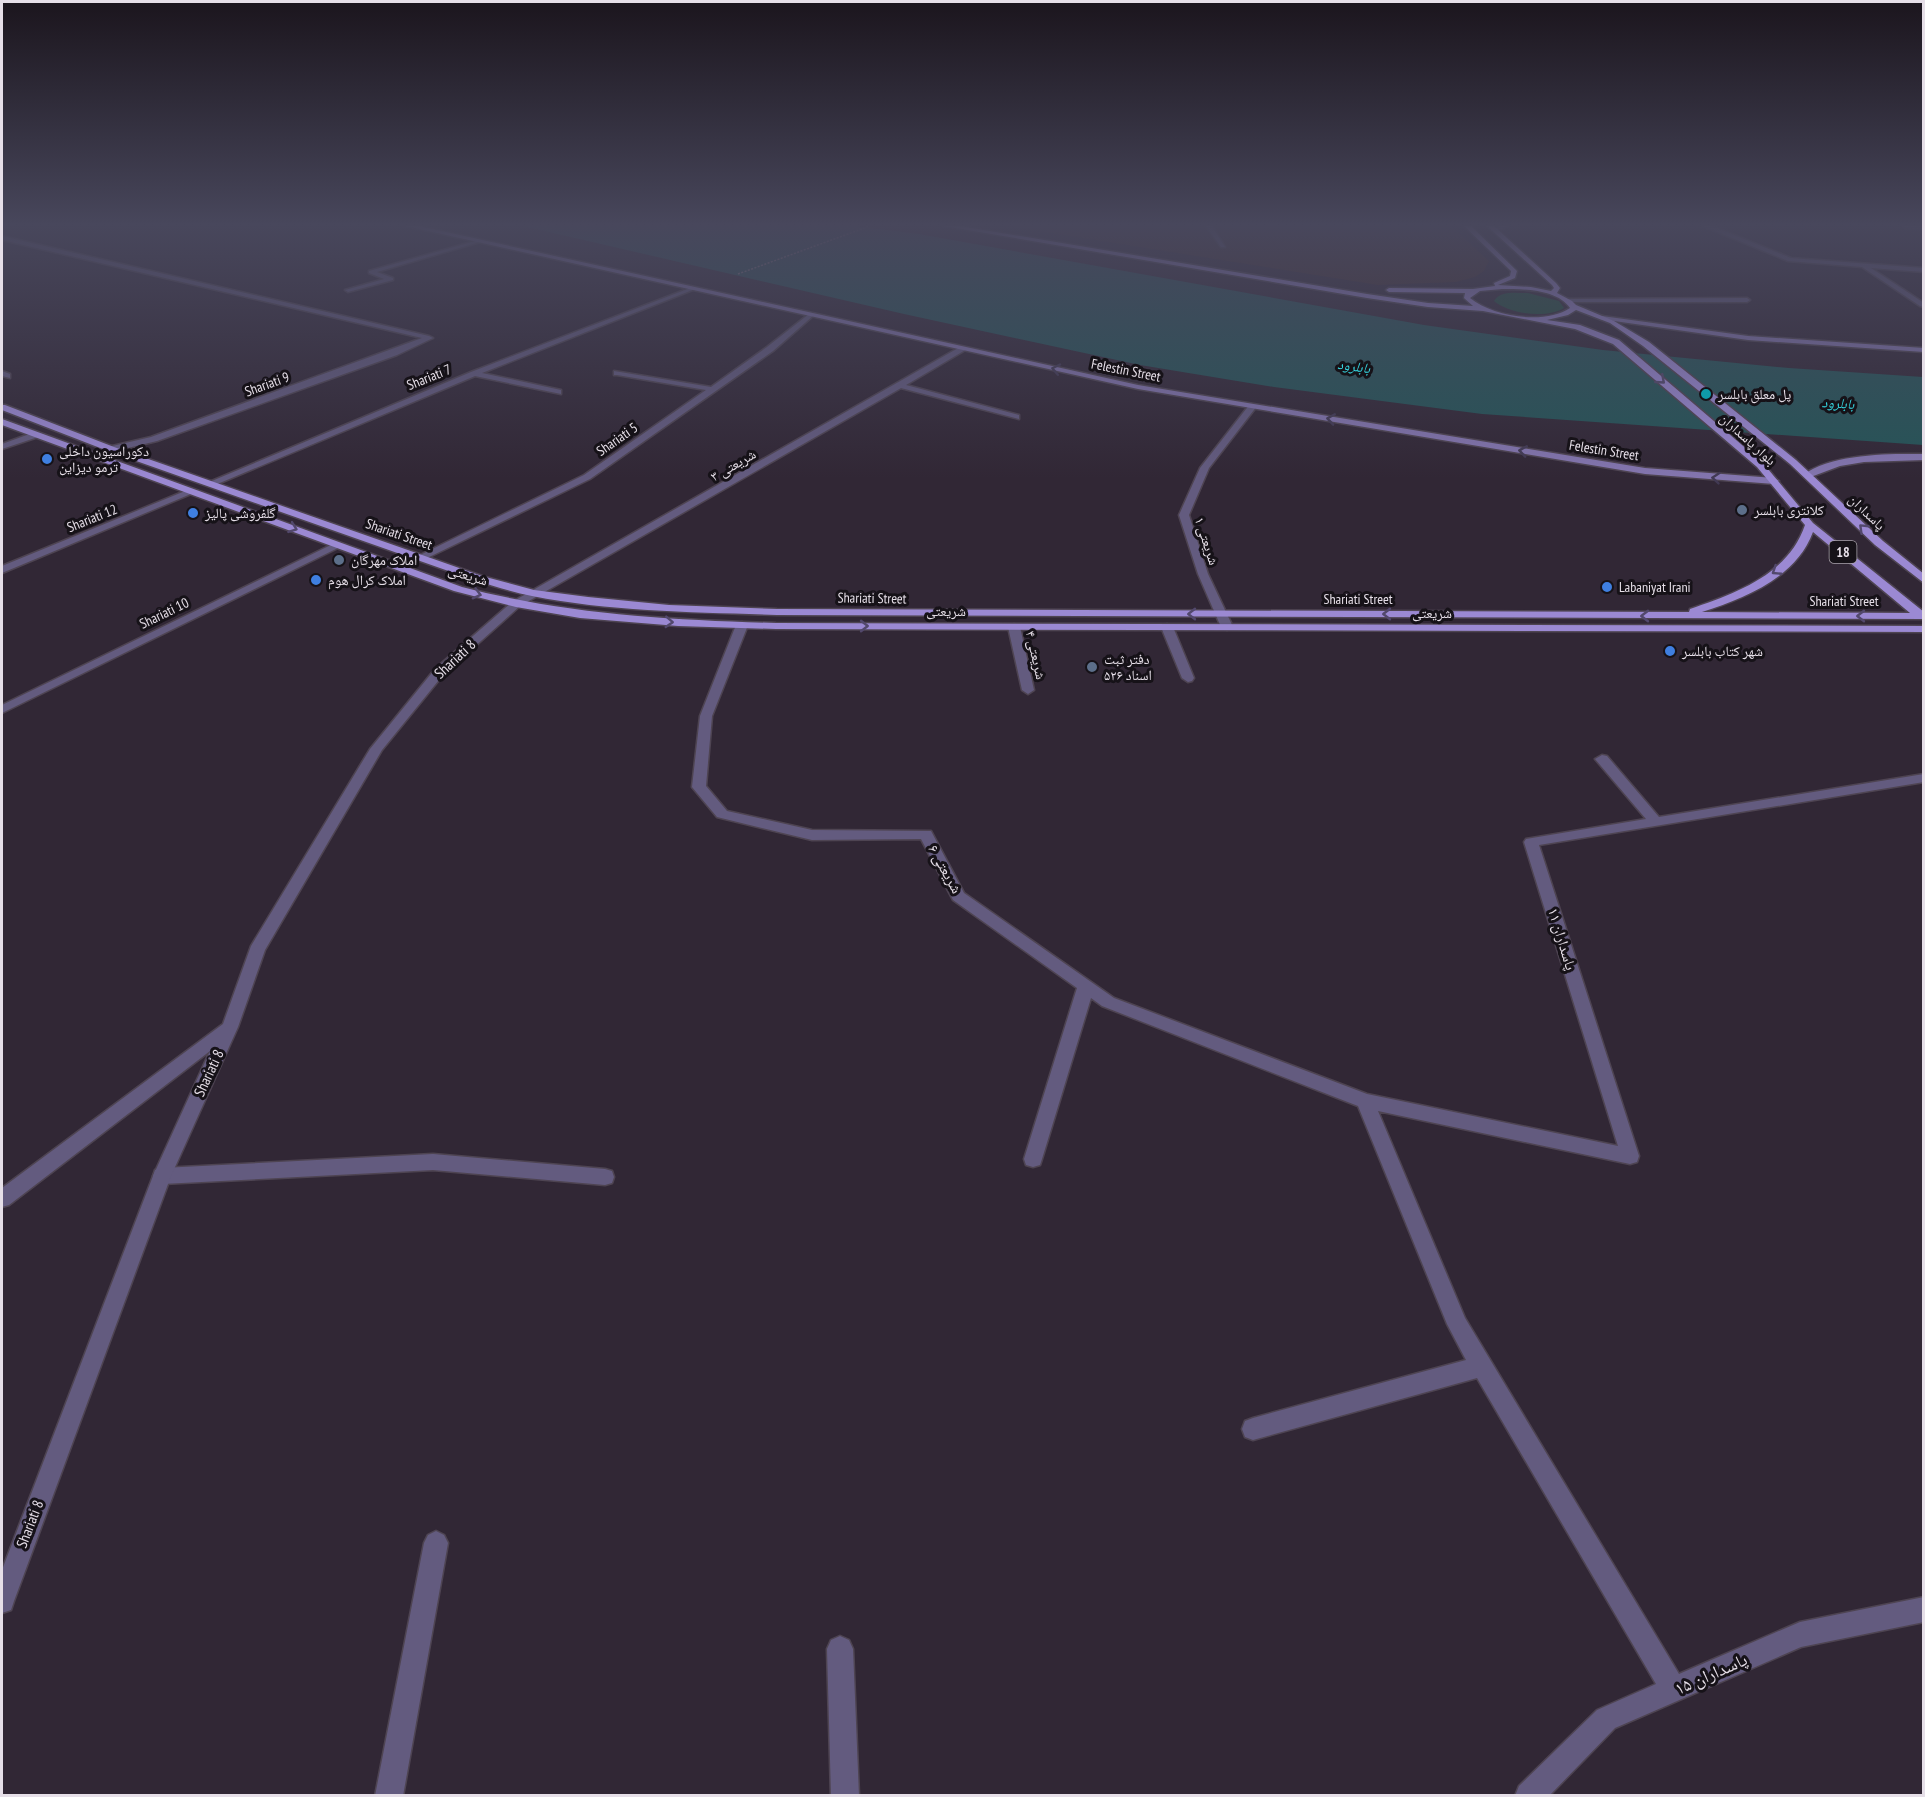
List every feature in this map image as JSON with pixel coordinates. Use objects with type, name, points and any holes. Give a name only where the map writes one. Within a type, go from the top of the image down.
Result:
[{"type":"main road","name":"Felestin Street","points":[[788,310],[1138,387],[1645,471],[1774,481]]},
{"type":"main road","points":[[1487,310],[1520,317],[1557,317],[1570,313],[1570,310]]},
{"type":"main road","name":"بلوار پاسداران","points":[[1584,310],[1629,331],[1793,462]]},
{"type":"main road","name":"بلوار پاسداران","points":[[1520,317],[1577,327],[1616,342],[1760,465],[1774,481]]},
{"type":"main road","points":[[1602,318],[1748,338],[1923,351]]},
{"type":"main road","points":[[1629,331],[1827,350],[1923,356]]},
{"type":"main road","name":"Shariati Street","points":[[2,407],[111,450],[212,483],[478,578],[536,593],[634,605],[746,612],[1922,617]]},
{"type":"main road","name":"شریعتی","points":[[2,422],[458,589],[516,604],[622,618],[742,625],[1923,629]]},
{"type":"main road","points":[[1808,475],[1858,458],[1923,457]]},
{"type":"main road","name":"پاسداران","points":[[1793,462],[1879,543],[1923,580]]},
{"type":"main road","name":"18","points":[[1774,481],[1810,525],[1922,617]]},
{"type":"main road","points":[[193,491],[212,483]]},
{"type":"main road","points":[[1680,616],[1734,598],[1784,567],[1799,549],[1810,525]]},
{"type":"street","name":"Shariati 9","points":[[111,450],[154,439],[394,353],[429,338],[309,310]]},
{"type":"street","name":"Shariati 7","points":[[212,483],[474,374],[639,310]]},
{"type":"street","name":"Shariati 5","points":[[421,557],[587,477],[770,349],[812,315]]},
{"type":"street","name":"شریعتی ۳","points":[[516,604],[963,349]]},
{"type":"street","points":[[617,373],[711,389]]},
{"type":"street","points":[[474,374],[558,392]]},
{"type":"street","points":[[899,385],[1016,417]]},
{"type":"street","name":"شریعتی ۱","points":[[1227,627],[1219,614],[1203,574],[1184,515],[1205,468],[1253,406]]},
{"type":"street","points":[[2,447],[35,435]]},
{"type":"street","name":"Shariati 12","points":[[2,570],[193,491]]},
{"type":"street","name":"Shariati 10","points":[[2,709],[339,545]]},
{"type":"street","name":"Shariati 8","points":[[2,1601],[162,1176],[230,1027],[257,951],[376,749],[439,672],[516,604]]},
{"type":"street","name":"شریعتی ۶","points":[[742,625],[706,716],[699,787],[722,814],[812,835],[926,834],[958,896],[1108,1002],[1365,1101]]},
{"type":"street","name":"شریعتی ۴","points":[[1014,627],[1028,690]]},
{"type":"street","points":[[1167,627],[1188,678]]},
{"type":"street","points":[[1602,759],[1657,823]]},
{"type":"street","name":"پاسداران ۱۱","points":[[1365,1101],[1630,1156],[1531,842],[1923,778]]},
{"type":"street","points":[[1033,1159],[1086,986]]},
{"type":"street","points":[[2,1199],[230,1027]]},
{"type":"street","points":[[1365,1101],[1457,1324],[1674,1690]]},
{"type":"street","points":[[162,1176],[433,1162],[605,1177]]},
{"type":"street","points":[[1253,1429],[1482,1366]]},
{"type":"street","points":[[388,1796],[436,1543]]},
{"type":"street","name":"پاسداران ۱۵","points":[[1529,1796],[1606,1719],[1800,1635],[1923,1609]]},
{"type":"street","points":[[840,1649],[845,1796]]},
{"type":"shaded area","points":[[1512,310],[1560,310],[1538,314]]},
{"type":"water","name":"بابلرود","points":[[886,310],[1340,310],[1424,325],[1603,350],[1789,368],[1923,377],[1923,445],[1482,414],[1274,387],[1140,365]]},
{"type":"place","name":"پل معلق بابلسر","points":[[1706,394]]},
{"type":"place","name":"دکوراسیون داخلی ترمو دیزاین","points":[[47,459]]},
{"type":"place","name":"کلانتری بابلسر","points":[[1742,510]]},
{"type":"place","name":"گلفروشی پالیز","points":[[193,513]]},
{"type":"place","name":"املاک مهرگان","points":[[339,560]]},
{"type":"place","name":"املاک کرال هوم","points":[[316,580]]},
{"type":"place","name":"Labaniyat Irani","points":[[1607,587]]},
{"type":"place","name":"شهر کتاب بابلسر","points":[[1670,651]]},
{"type":"place","name":"دفتر ثبت اسناد ۵۲۶","points":[[1092,667]]}]
